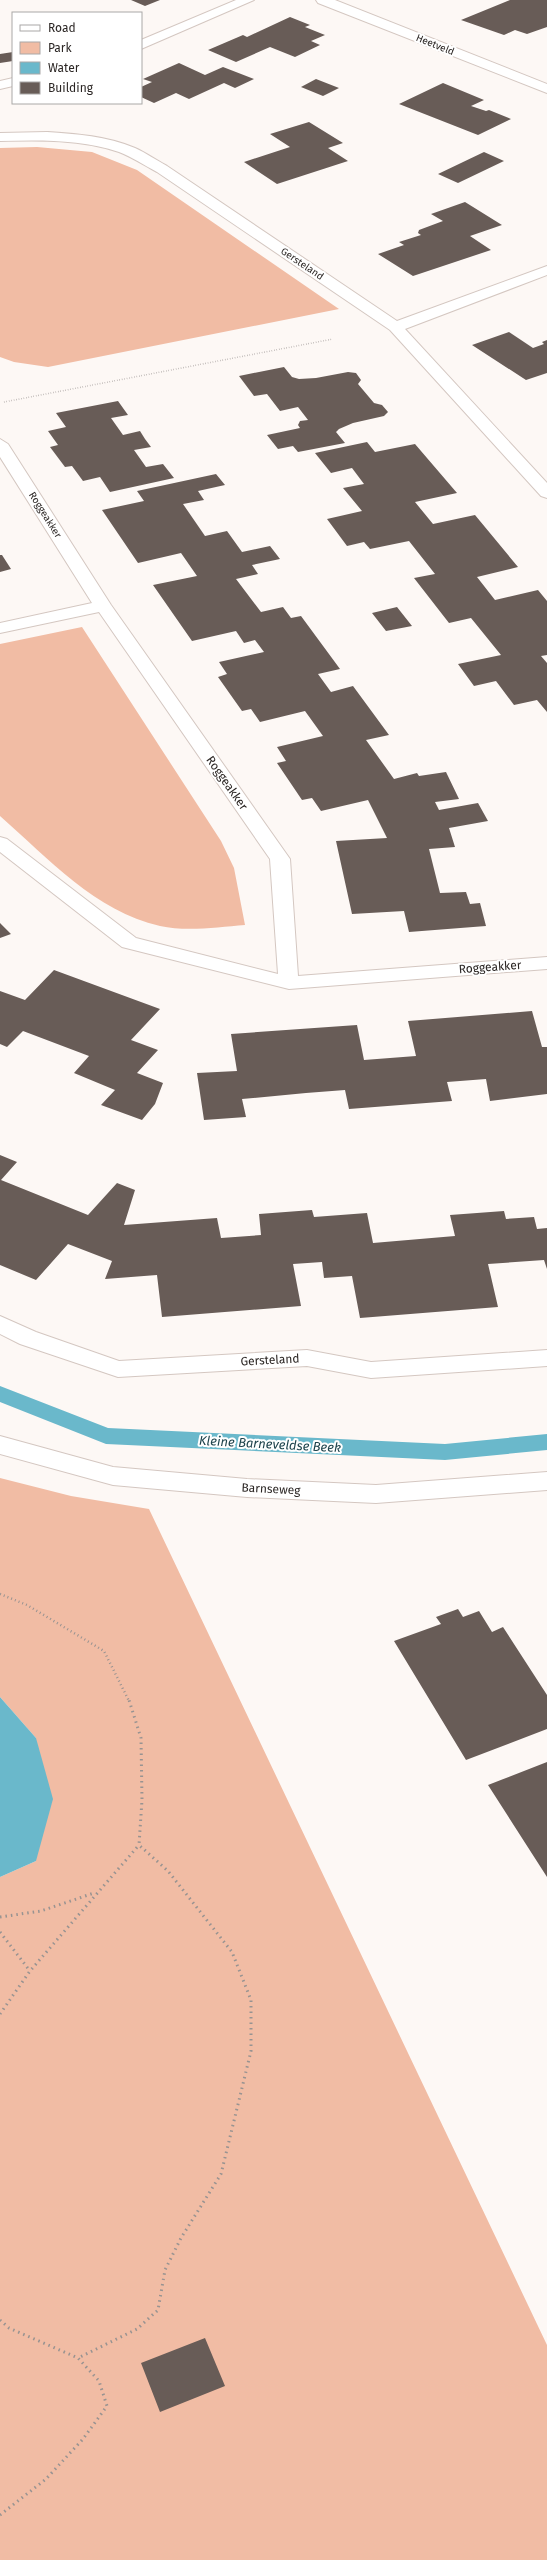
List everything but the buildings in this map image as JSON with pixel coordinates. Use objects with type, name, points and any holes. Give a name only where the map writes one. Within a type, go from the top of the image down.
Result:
[{"type":"street","points":[[142,45],[247,0]]},
{"type":"street","name":"Heetveld","points":[[323,0],[547,90]]},
{"type":"street","points":[[0,85],[12,82]]},
{"type":"street","name":"Gersteland","points":[[0,138],[46,136],[89,141],[125,150],[162,170],[396,327],[547,493]]},
{"type":"street","points":[[396,327],[547,270]]},
{"type":"street","name":"Roggeakker","points":[[0,444],[103,606],[280,859],[289,983]]},
{"type":"street","points":[[0,628],[103,606]]},
{"type":"street","name":"Roggeakker","points":[[0,843],[129,943],[289,983],[547,963]]},
{"type":"street","name":"Gersteland","points":[[0,1324],[28,1338],[118,1369],[307,1358],[371,1370],[547,1358]]},
{"type":"street","name":"Barnseweg","points":[[0,1445],[113,1476],[247,1488],[376,1494],[547,1481]]},
{"type":"path","points":[[0,403],[396,327]]},
{"type":"path","points":[[0,1594],[27,1604],[104,1651],[128,1696],[141,1738],[142,1800],[139,1845],[30,1971],[0,2014]]},
{"type":"path","points":[[78,2358],[137,2329],[158,2310],[165,2270],[181,2238],[221,2174],[251,2051],[251,2000],[232,1952],[168,1871],[139,1845]]},
{"type":"path","points":[[0,1917],[41,1911],[96,1893]]},
{"type":"path","points":[[0,1932],[30,1971]]},
{"type":"path","points":[[0,2320],[9,2328],[78,2358],[99,2381],[107,2406],[83,2439],[46,2479],[0,2515]]},
{"type":"green space","points":[[37,147],[92,152],[137,170],[339,309],[48,367],[14,362],[0,357],[0,148]]},
{"type":"green space","points":[[82,627],[221,841],[234,868],[245,925],[181,929],[160,926],[136,919],[114,909],[74,882],[0,816],[0,644]]},
{"type":"green space","points":[[0,1478],[71,1496],[149,1509],[547,2345],[547,2560],[0,2560],[0,1877],[36,1861],[36,1738],[0,1697]]},
{"type":"water","points":[[0,1697],[36,1738],[53,1799],[36,1861],[0,1877]]},
{"type":"waterway","name":"Kleine Barneveldse Beek","points":[[0,1394],[106,1436],[445,1452],[547,1442]]}]
